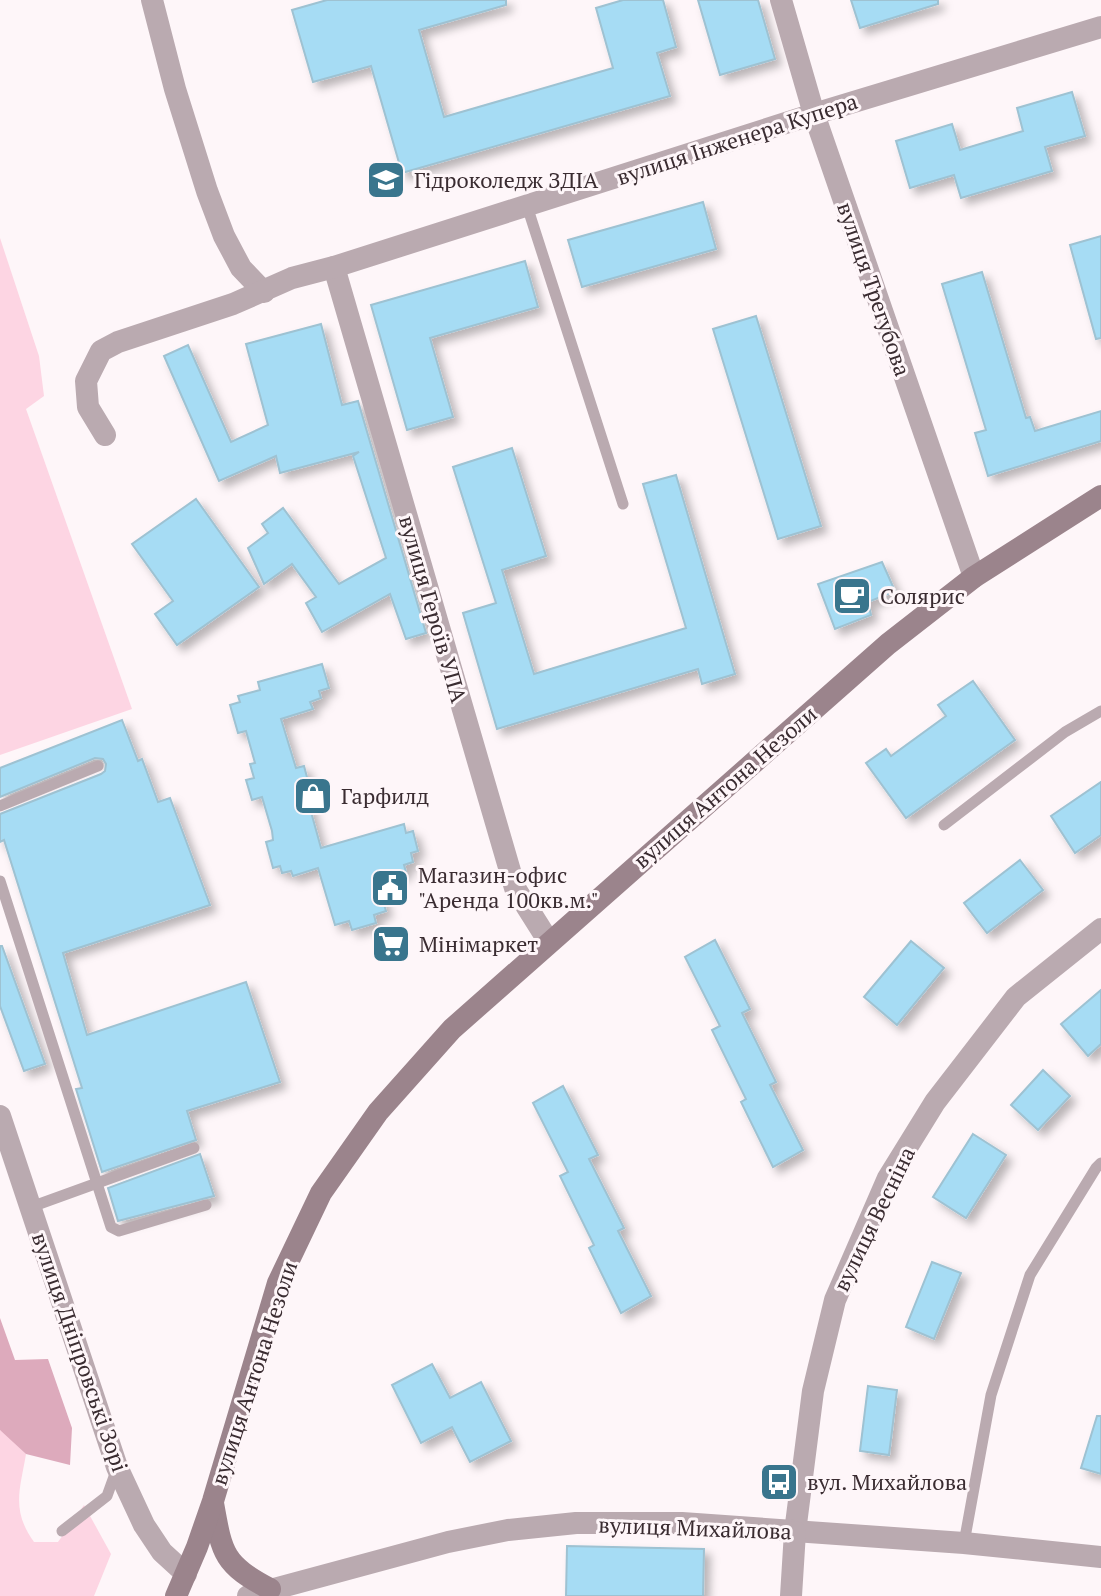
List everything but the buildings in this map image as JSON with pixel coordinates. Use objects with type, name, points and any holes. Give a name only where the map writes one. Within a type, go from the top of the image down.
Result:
[{"type":"main road","name":"вулиця Антона Незоли","points":[[176,1596],[213,1501],[278,1283],[321,1193],[378,1112],[452,1029],[888,644],[974,577],[1101,496]]},
{"type":"main road","points":[[213,1501],[226,1558],[244,1575],[270,1589]]},
{"type":"street","points":[[152,0],[175,89],[224,236],[241,268],[264,292]]},
{"type":"street","name":"вулиця Трегубова","points":[[781,0],[814,114],[974,577]]},
{"type":"street","name":"вулиця Інженера Купера","points":[[105,435],[88,407],[86,381],[101,351],[118,342],[264,292],[292,278],[1101,27]]},
{"type":"street","name":"вулиця Героїв УПА","points":[[334,267],[515,888],[549,942]]},
{"type":"street","name":"вулиця Весніна","points":[[791,1596],[795,1532],[813,1391],[835,1300],[888,1178],[935,1102],[1016,997],[1101,929]]},
{"type":"street","name":"вулиця Дніпровські Зорі","points":[[0,1116],[117,1467],[144,1525],[162,1552],[186,1574]]},
{"type":"street","name":"вулиця Михайлова","points":[[248,1596],[448,1542],[508,1530],[576,1523],[682,1523],[964,1543],[1101,1557]]},
{"type":"lane","points":[[527,206],[623,504]]},
{"type":"lane","points":[[944,825],[1065,732],[1101,711]]},
{"type":"lane","points":[[0,806],[98,766]]},
{"type":"lane","points":[[0,881],[111,1227],[119,1231],[206,1205]]},
{"type":"lane","points":[[31,1207],[194,1148]]},
{"type":"lane","points":[[964,1543],[991,1395],[1030,1275],[1101,1163]]},
{"type":"lane","points":[[62,1531],[107,1496],[117,1467]]},
{"type":"shaded area","points":[[0,238],[39,356],[44,396],[26,409],[132,709],[0,755]]},
{"type":"shaded area","points":[[0,1318],[15,1360],[48,1359],[72,1428],[70,1465],[26,1454],[0,1430]]},
{"type":"shaded area","points":[[0,1430],[26,1454],[19,1500],[22,1520],[34,1542],[58,1542],[84,1505],[111,1554],[94,1596],[0,1596]]},
{"type":"place","name":"Гідроколедж ЗДIА","points":[[386,180]]},
{"type":"place","name":"Солярис","points":[[852,596]]},
{"type":"place","name":"Гарфилд","points":[[313,796]]},
{"type":"place","name":"Магазин-офис \"Аренда 100кв.м.\"","points":[[390,888]]},
{"type":"place","name":"Мінімаркет","points":[[391,944]]},
{"type":"place","name":"вул. Михайлова","points":[[779,1482]]}]
